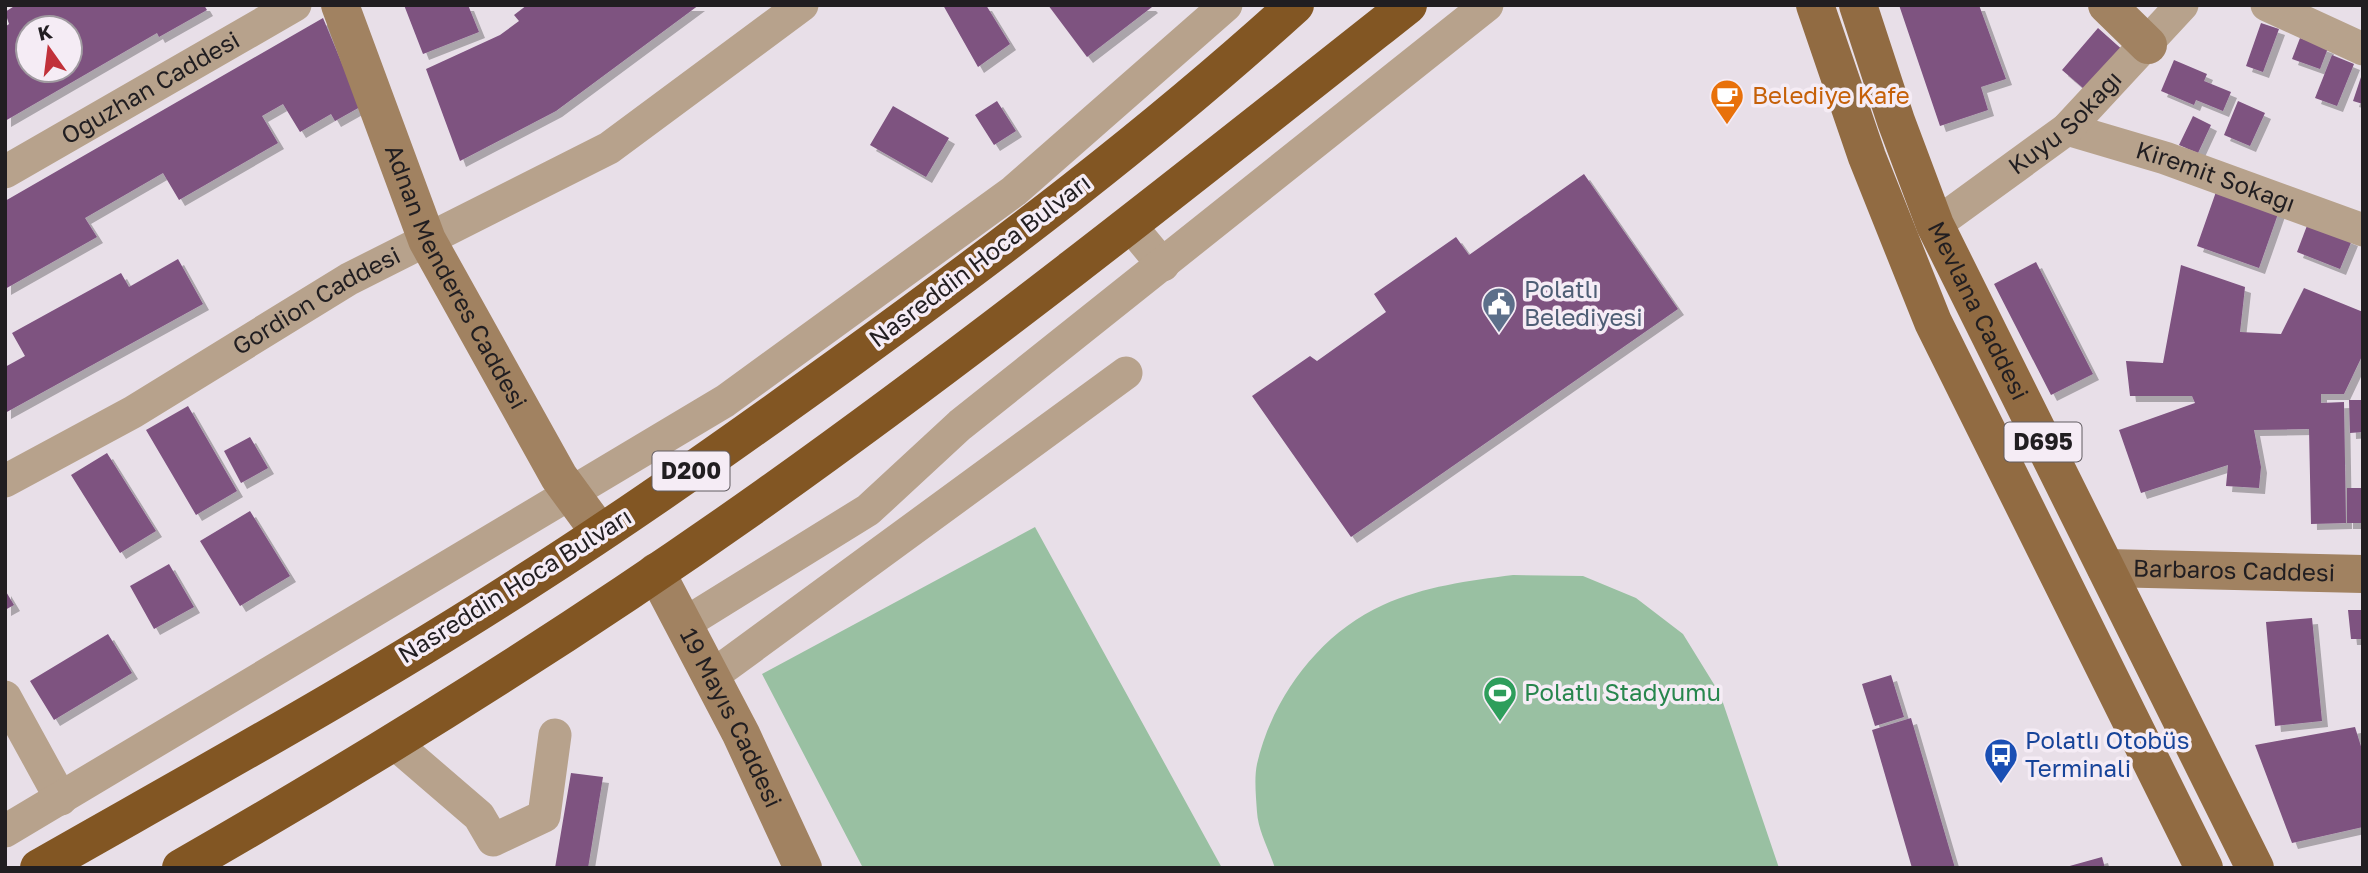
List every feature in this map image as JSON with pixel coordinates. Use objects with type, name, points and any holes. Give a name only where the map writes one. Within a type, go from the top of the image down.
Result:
[{"type":"highway","name":"Nasreddin Hoca Bulvarı","points":[[40,868],[328,703],[528,581],[600,533],[953,284],[1081,186],[1295,5]]},
{"type":"highway","name":"D200","points":[[181,868],[393,742],[564,635],[844,441],[1129,224],[1408,5]]},
{"type":"main road","name":"Mevlana Caddesi","points":[[1815,5],[1867,157],[1933,322],[2204,868]]},
{"type":"main road","name":"Mevlana Caddesi","points":[[1858,5],[1896,121],[1935,225],[2255,868]]},
{"type":"street","name":"Oğuzhan Caddesi","points":[[5,172],[295,5]]},
{"type":"street","name":"Adnan Menderes Caddesi","points":[[341,5],[427,240],[570,494],[600,533]]},
{"type":"street","name":"Gordion Caddesi","points":[[5,481],[133,412],[349,279],[609,148],[802,5]]},
{"type":"street","points":[[5,831],[724,401],[1014,191],[1226,5]]},
{"type":"street","points":[[684,624],[868,510],[960,425],[1487,5]]},
{"type":"street","points":[[2108,5],[2148,45]]},
{"type":"street","name":"Kuyu Sokağı","points":[[1935,225],[2067,129],[2148,45],[2182,5]]},
{"type":"street","points":[[2267,5],[2363,49]]},
{"type":"street","name":"Kiremit Sokağı","points":[[2067,129],[2178,162],[2363,230]]},
{"type":"street","points":[[1129,224],[1163,265]]},
{"type":"street","points":[[712,676],[1126,373]]},
{"type":"street","name":"Barbaros Caddesi","points":[[2106,568],[2363,574]]},
{"type":"street","name":"19 Mayıs Caddesi","points":[[656,572],[712,676],[803,868]]},
{"type":"street","points":[[5,697],[61,799]]},
{"type":"street","points":[[393,742],[479,816],[493,841],[544,816],[555,735]]},
{"type":"green space","points":[[1035,527],[1222,868],[863,868],[762,674]]},
{"type":"green space","name":"Polatlı Stadyumu","points":[[1513,575],[1583,576],[1636,598],[1683,634],[1720,694],[1779,868],[1275,868],[1258,819],[1256,769],[1274,715],[1302,670],[1339,632],[1383,605],[1431,589]]},
{"type":"building","points":[[16,5],[204,5],[207,10],[159,37],[157,33],[84,75],[84,14],[14,14],[14,84],[69,84],[5,121],[5,27],[9,24],[5,12]]},
{"type":"building","points":[[404,5],[468,5],[479,32],[423,54]]},
{"type":"building","points":[[527,5],[699,5],[556,111],[460,161],[426,69],[500,35],[519,21],[514,15]]},
{"type":"building","points":[[943,5],[986,5],[1010,44],[978,67]]},
{"type":"building","points":[[1048,5],[1150,5],[1152,7],[1087,57]]},
{"type":"building","points":[[1899,5],[1979,5],[2006,79],[1981,87],[1988,110],[1940,126]]},
{"type":"building","points":[[323,18],[360,107],[335,121],[331,114],[300,132],[283,104],[262,116],[278,143],[179,200],[163,173],[85,218],[97,237],[5,289],[5,201]]},
{"type":"building","points":[[2261,23],[2279,29],[2263,72],[2246,66]]},
{"type":"building","points":[[2098,28],[2126,53],[2090,94],[2062,70]]},
{"type":"building","points":[[2300,38],[2328,48],[2320,69],[2292,59]]},
{"type":"building","points":[[2332,55],[2354,64],[2337,106],[2315,98]]},
{"type":"building","points":[[2174,60],[2207,74],[2204,81],[2231,92],[2223,111],[2196,100],[2194,105],[2161,91]]},
{"type":"building","points":[[2363,74],[2363,104],[2353,101]]},
{"type":"building","points":[[997,101],[1016,131],[994,145],[975,115]]},
{"type":"building","points":[[2238,101],[2265,113],[2250,146],[2224,135]]},
{"type":"building","points":[[893,106],[949,138],[926,177],[870,145]]},
{"type":"building","points":[[2193,116],[2211,125],[2198,153],[2179,145]]},
{"type":"building","name":"Polatlı Belediyesi","points":[[1584,174],[1678,309],[1351,537],[1252,396],[1310,356],[1317,361],[1386,312],[1374,294],[1456,237],[1469,255]]},
{"type":"building","points":[[2217,189],[2279,211],[2259,268],[2197,246]]},
{"type":"building","points":[[2308,223],[2352,240],[2340,269],[2297,252]]},
{"type":"building","points":[[178,259],[203,304],[5,413],[5,367],[25,356],[12,333],[121,273],[129,287]]},
{"type":"building","points":[[2036,262],[2093,374],[2051,395],[1994,284]]},
{"type":"building","points":[[2181,265],[2245,287],[2240,332],[2281,334],[2304,288],[2363,312],[2363,354],[2344,394],[2321,394],[2321,403],[2344,402],[2346,523],[2311,524],[2309,429],[2254,430],[2261,467],[2259,488],[2226,486],[2228,465],[2141,493],[2119,430],[2195,403],[2192,396],[2130,396],[2126,361],[2163,363]]},
{"type":"building","points":[[2349,400],[2363,400],[2363,432],[2350,433]]},
{"type":"building","points":[[188,406],[237,491],[196,515],[146,430]]},
{"type":"building","points":[[250,437],[268,468],[241,483],[224,451]]},
{"type":"building","points":[[107,453],[156,531],[120,553],[71,475]]},
{"type":"building","points":[[2347,488],[2363,488],[2363,523],[2347,523]]},
{"type":"building","points":[[250,511],[290,576],[240,606],[200,541]]},
{"type":"building","points":[[169,564],[194,607],[154,629],[130,586]]},
{"type":"building","points":[[5,590],[14,605],[5,610]]},
{"type":"building","points":[[2348,610],[2363,610],[2363,639],[2351,639]]},
{"type":"building","points":[[2312,618],[2322,721],[2275,726],[2266,622]]},
{"type":"building","points":[[108,634],[132,673],[54,720],[30,681]]},
{"type":"building","points":[[1891,675],[1904,717],[1875,726],[1862,684]]},
{"type":"building","points":[[1911,718],[1955,868],[1912,868],[1872,730]]},
{"type":"building","points":[[2355,727],[2363,753],[2363,827],[2292,843],[2255,745]]},
{"type":"building","points":[[571,773],[603,777],[588,868],[555,868]]},
{"type":"building","points":[[2102,857],[2105,868],[2066,868],[2066,867]]},
{"type":"place","name":"Belediye Kafe","points":[[1727,126]]},
{"type":"place","name":"Polatlı Belediyesi","points":[[1499,334]]},
{"type":"place","name":"Polatlı Stadyumu","points":[[1500,723]]},
{"type":"place","name":"Polatlı Otobüs Terminali","points":[[2001,785]]}]
